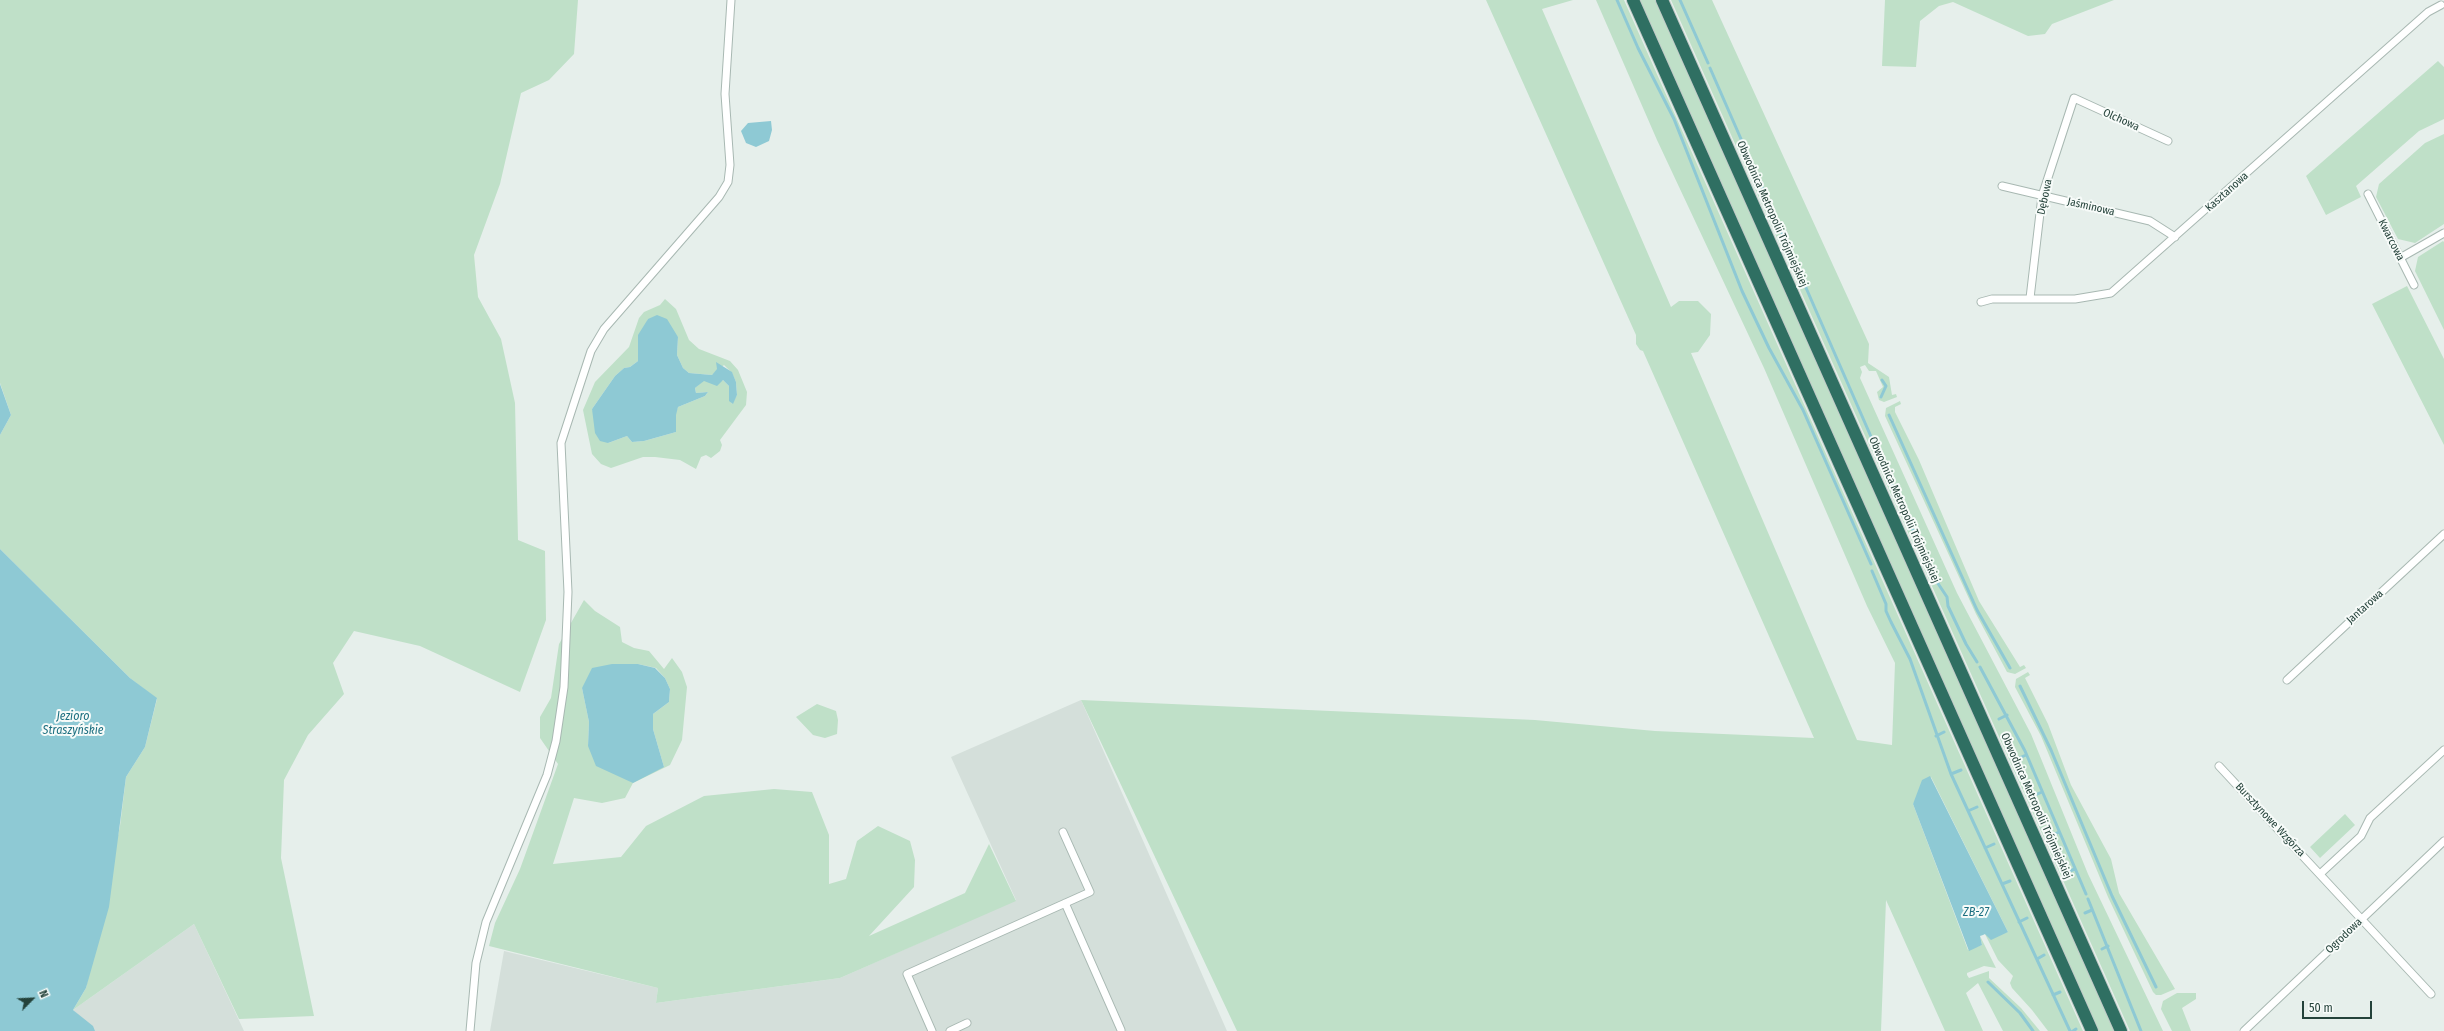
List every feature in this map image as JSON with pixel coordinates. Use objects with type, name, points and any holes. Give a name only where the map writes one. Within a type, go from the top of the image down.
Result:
[{"type":"highway","points":[[1633,0],[2092,1031]]},
{"type":"highway","name":"Obwodnica Metropolii Trójmiejskiej","points":[[1662,0],[2121,1031]]},
{"type":"street","points":[[470,1031],[476,963],[486,922],[547,775],[560,718],[564,687],[568,592],[561,443],[591,351],[604,329],[719,197],[728,182],[730,165],[725,94],[731,0]]},
{"type":"street","name":"Kasztanowa","points":[[1981,302],[1992,299],[2075,299],[2111,293],[2428,12],[2441,5]]},
{"type":"street","name":"Olchowa","points":[[2074,98],[2168,141]]},
{"type":"street","name":"Dębowa","points":[[2030,298],[2042,196],[2074,98]]},
{"type":"street","name":"Jaśminowa","points":[[2002,186],[2150,221],[2175,237]]},
{"type":"street","name":"Kwarcowa","points":[[2368,194],[2414,285]]},
{"type":"street","points":[[2400,258],[2444,232]]},
{"type":"street","name":"Jantarowa","points":[[2287,680],[2444,534]]},
{"type":"street","points":[[2320,874],[2361,836],[2370,818],[2444,750]]},
{"type":"street","name":"Bursztynowe Wzgórza","points":[[2220,766],[2431,994]]},
{"type":"street","points":[[932,1031],[907,974],[1090,892],[1063,832]]},
{"type":"street","name":"Ogrodowa","points":[[2244,1031],[2444,841]]},
{"type":"street","points":[[1065,903],[1121,1030]]},
{"type":"street","points":[[950,1031],[967,1023]]},
{"type":"shaded area","points":[[1081,700],[1227,1031],[490,1031],[504,951],[658,988],[656,1003],[840,978],[1016,900],[951,757]]},
{"type":"shaded area","points":[[194,924],[244,1031],[95,1031],[73,1010]]},
{"type":"green space","points":[[0,0],[578,0],[574,54],[549,80],[521,93],[500,184],[474,255],[478,297],[501,339],[515,403],[518,540],[545,551],[546,620],[520,692],[420,646],[354,631],[333,663],[344,694],[308,735],[284,780],[281,858],[314,1016],[239,1019],[194,924],[73,1010],[86,988],[120,826],[126,777],[145,747],[157,699],[130,678],[0,549],[0,435],[11,415],[0,383]]},
{"type":"green space","points":[[1486,0],[1573,0],[1542,9],[1671,307],[1679,301],[1698,301],[1711,314],[1710,335],[1698,352],[1691,353],[1857,740],[1892,745],[1895,663],[1867,606],[1764,368],[1657,140],[1596,0],[1624,0],[2083,1031],[2048,1031],[2032,1010],[2012,988],[2010,983],[2013,976],[1998,960],[1985,934],[2008,932],[1931,777],[1913,804],[1968,950],[1982,945],[1980,936],[1996,968],[1984,966],[1967,973],[1967,975],[1969,978],[1989,971],[1989,978],[2021,1008],[2040,1031],[2003,1031],[1978,983],[1966,993],[1983,1031],[1945,1031],[1886,900],[1881,1031],[1237,1031],[1081,700],[1535,720],[1655,731],[1814,738],[1643,351],[1640,350],[1636,344],[1636,335]]},
{"type":"green space","points":[[1639,0],[1656,0],[2115,1031],[2098,1031]]},
{"type":"green space","points":[[1671,0],[1712,0],[1869,344],[1868,363],[1889,377],[1892,395],[1896,394],[1897,397],[1884,402],[1879,400],[1877,392],[1883,387],[1876,371],[1869,371],[1865,365],[1860,367],[1862,372],[1860,378],[1957,593],[2031,734],[2088,874],[2163,1031],[2130,1031]]},
{"type":"green space","points":[[1885,0],[2114,0],[2052,24],[2045,34],[2028,36],[1953,2],[1939,6],[1920,21],[1916,67],[1882,66]]},
{"type":"green space","points":[[2438,61],[2444,67],[2444,119],[2419,131],[2356,186],[2361,197],[2326,215],[2306,176]]},
{"type":"green space","points":[[2444,134],[2444,224],[2415,243],[2398,239],[2376,197],[2379,184],[2425,143]]},
{"type":"green space","points":[[2443,241],[2444,330],[2415,271],[2418,257]]},
{"type":"green space","points":[[2407,286],[2444,359],[2444,445],[2372,304]]},
{"type":"green space","points":[[665,299],[676,309],[689,340],[699,349],[730,361],[738,370],[747,392],[746,405],[720,440],[722,445],[720,451],[711,458],[706,455],[701,457],[696,469],[680,460],[655,457],[643,457],[611,468],[601,464],[592,454],[583,410],[595,382],[629,347],[639,318],[644,312],[660,305]],"holes":[[[648,319],[678,337],[677,355],[683,368],[689,373],[712,375],[724,365],[732,373],[736,382],[737,395],[732,404],[729,386],[723,380],[719,382],[704,380],[695,388],[696,393],[708,392],[705,396],[678,407],[675,415],[676,432],[644,441],[632,442],[627,436],[608,443],[592,409],[615,376],[624,368],[630,367],[638,361],[638,348]]]},
{"type":"green space","points":[[1900,401],[1901,404],[1895,407],[1895,412],[1919,460],[1979,601],[2020,667],[2024,665],[2026,668],[2015,674],[2007,672],[1976,614],[1885,416],[1886,408]]},
{"type":"green space","points":[[584,600],[595,611],[620,627],[622,642],[634,648],[649,651],[664,669],[672,658],[682,672],[687,687],[682,740],[670,765],[633,783],[625,798],[602,803],[574,798],[553,864],[621,857],[646,826],[704,796],[774,789],[812,792],[829,835],[829,884],[846,879],[857,841],[878,826],[910,841],[915,860],[914,887],[869,936],[965,893],[989,844],[1016,901],[840,978],[656,1003],[658,988],[489,946],[495,923],[520,869],[558,764],[540,738],[540,717],[551,698],[559,644]],"holes":[[[638,664],[656,668],[665,678],[670,689],[669,702],[653,714],[653,729],[664,767],[588,746],[589,722],[582,688]]]},
{"type":"green space","points":[[2028,672],[2030,675],[2025,678],[2048,724],[2071,785],[2111,859],[2119,893],[2175,989],[2161,995],[2156,995],[2153,992],[2108,897],[2041,736],[2015,687],[2016,679]]},
{"type":"green space","points":[[817,704],[836,711],[838,720],[837,734],[825,738],[813,735],[796,717]]},
{"type":"green space","points":[[2345,814],[2355,825],[2320,858],[2310,847]]},
{"type":"green space","points":[[2177,993],[2196,993],[2196,999],[2182,1008],[2191,1031],[2172,1031],[2161,1009],[2163,1001]]},
{"type":"water","points":[[771,121],[772,130],[769,141],[756,147],[746,143],[741,131],[748,123]]},
{"type":"water","points":[[657,315],[667,319],[678,337],[677,355],[683,368],[689,373],[712,375],[717,369],[716,362],[732,372],[736,382],[737,395],[733,404],[729,401],[729,386],[723,380],[717,386],[704,381],[695,388],[696,393],[708,392],[705,396],[678,407],[676,415],[676,432],[644,441],[632,442],[627,436],[608,443],[600,441],[595,433],[592,409],[615,376],[624,368],[630,367],[638,361],[638,335],[648,319]]},
{"type":"water","points":[[0,384],[11,415],[0,435]]},
{"type":"water","name":"Jezioro Straszyńskie","points":[[0,549],[130,678],[157,698],[145,747],[126,777],[109,907],[86,988],[73,1010],[93,1026],[95,1031],[0,1031]]},
{"type":"water","points":[[612,664],[638,664],[655,668],[665,678],[670,689],[669,702],[653,714],[653,729],[664,767],[633,783],[596,766],[588,746],[589,722],[582,688],[592,668]]},
{"type":"water","name":"ZB-27","points":[[1930,776],[2008,932],[1991,940],[1985,934],[1980,936],[1982,945],[1969,951],[1913,804],[1922,780]]},
{"type":"waterway","points":[[1617,0],[1638,48],[1674,119],[1742,291],[1769,348],[1803,410],[1871,564]]},
{"type":"waterway","points":[[1680,0],[1708,63]]},
{"type":"waterway","points":[[1710,68],[1893,487]]},
{"type":"waterway","points":[[1881,397],[1886,386],[1882,380]]},
{"type":"waterway","points":[[1889,415],[1977,610],[2010,668]]},
{"type":"waterway","points":[[1895,491],[1937,582],[1947,597],[1948,606],[1966,644],[1977,662]]},
{"type":"waterway","points":[[1872,571],[1886,604],[1886,611],[1910,659],[1951,774],[2070,1031]]},
{"type":"waterway","points":[[1980,667],[2025,751],[2086,894]]},
{"type":"waterway","points":[[2020,686],[2051,750],[2112,896],[2156,987]]},
{"type":"waterway","points":[[1999,719],[2007,715]]},
{"type":"waterway","points":[[1936,736],[1944,732]]},
{"type":"waterway","points":[[2017,759],[2026,755]]},
{"type":"waterway","points":[[1951,774],[1961,770]]},
{"type":"waterway","points":[[2033,796],[2042,792]]},
{"type":"waterway","points":[[1968,811],[1977,807]]},
{"type":"waterway","points":[[2051,836],[2059,832]]},
{"type":"waterway","points":[[1985,848],[1994,844]]},
{"type":"waterway","points":[[2067,872],[2075,869]]},
{"type":"waterway","points":[[2002,884],[2010,881]]},
{"type":"waterway","points":[[2088,899],[2141,1031]]},
{"type":"waterway","points":[[2085,913],[2092,910]]},
{"type":"waterway","points":[[2019,922],[2027,918]]},
{"type":"waterway","points":[[2102,949],[2108,946]]},
{"type":"waterway","points":[[2037,959],[2044,955]]},
{"type":"waterway","points":[[1988,982],[2020,1013],[2033,1031]]},
{"type":"waterway","points":[[2053,995],[2060,992]]}]
